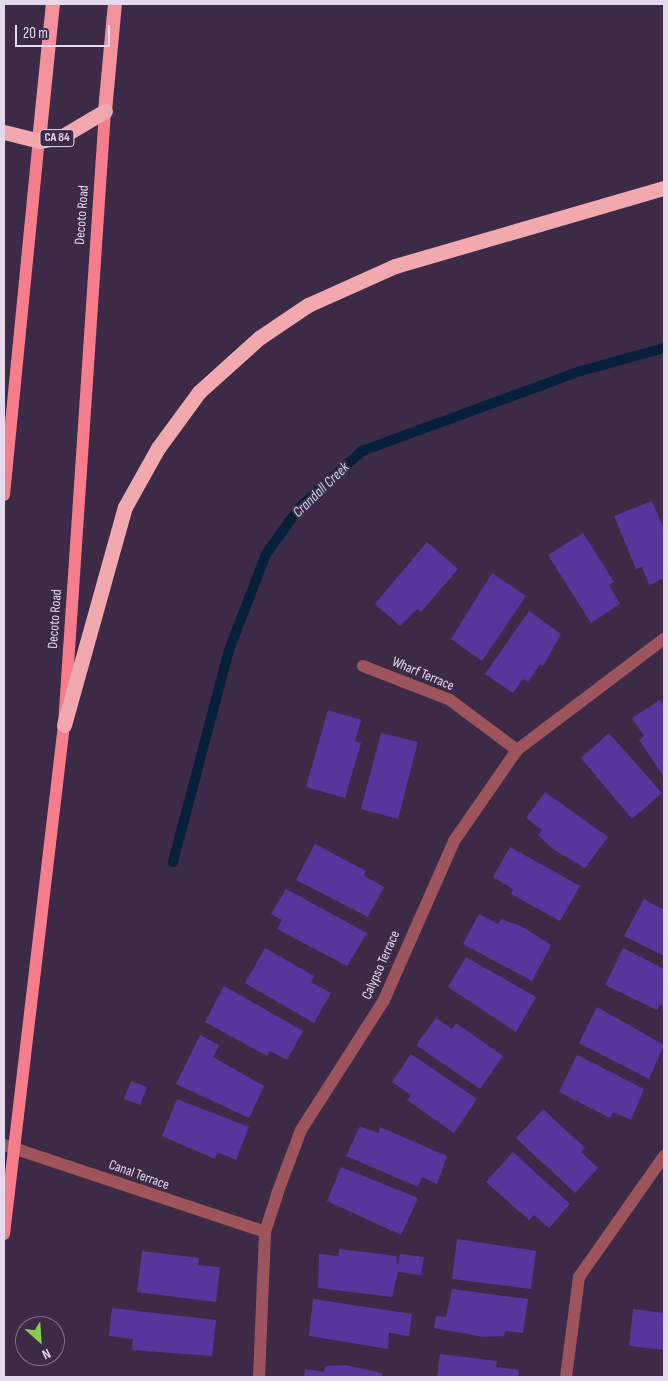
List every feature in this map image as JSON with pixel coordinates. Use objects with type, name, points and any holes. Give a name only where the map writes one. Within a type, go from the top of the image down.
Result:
[{"type":"highway","points":[[39,141],[54,4]]},
{"type":"highway","name":"Decoto Road","points":[[105,111],[115,4]]},
{"type":"highway","name":"CA 84","points":[[4,132],[39,141],[80,128],[105,111]]},
{"type":"highway","points":[[64,725],[125,507],[158,448],[199,392],[252,344],[308,305],[395,266],[664,188]]},
{"type":"main road","name":"Decoto Road","points":[[4,1234],[8,1146],[64,725],[105,111]]},
{"type":"main road","points":[[4,494],[39,141]]},
{"type":"street","name":"Calypso Terrace","points":[[259,1377],[265,1232],[301,1130],[384,1000],[454,841],[516,750],[664,639]]},
{"type":"street","name":"Wharf Terrace","points":[[363,666],[450,700],[516,750]]},
{"type":"street","name":"Canal Terrace","points":[[8,1146],[265,1232]]},
{"type":"street","points":[[566,1377],[579,1277],[664,1156]]},
{"type":"building","points":[[652,501],[664,529],[664,578],[649,585],[642,567],[636,569],[614,516]]},
{"type":"building","points":[[583,533],[614,582],[609,585],[620,604],[591,623],[548,555]]},
{"type":"building","points":[[427,542],[458,569],[421,612],[417,609],[400,626],[375,604]]},
{"type":"building","points":[[492,573],[526,596],[482,661],[451,639]]},
{"type":"building","points":[[529,611],[561,634],[543,666],[540,664],[528,682],[523,679],[513,693],[485,674]]},
{"type":"building","points":[[660,700],[664,706],[664,777],[639,740],[644,736],[632,718]]},
{"type":"building","points":[[328,710],[361,720],[355,741],[361,743],[345,798],[306,787]]},
{"type":"building","points":[[381,733],[418,742],[398,819],[361,809]]},
{"type":"building","points":[[609,733],[662,793],[632,819],[581,758]]},
{"type":"building","points":[[545,792],[608,837],[585,868],[553,849],[538,835],[542,830],[526,818]]},
{"type":"building","points":[[315,844],[366,871],[364,876],[384,887],[368,917],[296,880]]},
{"type":"building","points":[[510,847],[580,886],[560,921],[511,894],[513,889],[493,877]]},
{"type":"building","points":[[286,889],[367,933],[347,966],[277,929],[282,920],[271,914]]},
{"type":"building","points":[[644,899],[664,910],[664,956],[624,936]]},
{"type":"building","points":[[479,914],[498,924],[501,919],[521,926],[551,945],[532,981],[463,944]]},
{"type":"building","points":[[265,948],[314,976],[311,982],[331,993],[314,1023],[245,983]]},
{"type":"building","points":[[623,948],[664,969],[664,1007],[660,1004],[657,1010],[605,985]]},
{"type":"building","points":[[466,957],[536,997],[516,1032],[448,987]]},
{"type":"building","points":[[224,986],[303,1031],[287,1060],[270,1051],[267,1056],[205,1022]]},
{"type":"building","points":[[597,1007],[664,1045],[649,1079],[579,1043]]},
{"type":"building","points":[[436,1018],[452,1029],[456,1023],[503,1056],[480,1089],[416,1045]]},
{"type":"building","points":[[200,1035],[219,1045],[213,1057],[264,1086],[249,1118],[176,1084]]},
{"type":"building","points":[[411,1054],[477,1099],[454,1133],[407,1100],[411,1095],[392,1082]]},
{"type":"building","points":[[577,1055],[644,1089],[631,1120],[613,1112],[610,1118],[559,1092]]},
{"type":"building","points":[[131,1081],[147,1087],[140,1105],[124,1099]]},
{"type":"building","points":[[177,1099],[249,1127],[236,1160],[217,1152],[215,1159],[162,1136]]},
{"type":"building","points":[[543,1109],[585,1148],[581,1152],[598,1168],[575,1193],[516,1138]]},
{"type":"building","points":[[360,1126],[378,1133],[380,1127],[447,1156],[437,1184],[422,1177],[418,1187],[346,1156]]},
{"type":"building","points":[[513,1152],[570,1204],[549,1228],[534,1215],[529,1220],[486,1182]]},
{"type":"building","points":[[341,1167],[418,1198],[401,1235],[327,1201]]},
{"type":"building","points":[[457,1239],[536,1251],[531,1289],[452,1279]]},
{"type":"building","points":[[339,1249],[396,1256],[398,1266],[400,1254],[424,1257],[421,1275],[398,1272],[392,1297],[318,1288],[319,1254],[339,1256]]},
{"type":"building","points":[[142,1251],[199,1258],[198,1265],[220,1267],[216,1302],[137,1292]]},
{"type":"building","points":[[452,1289],[528,1299],[523,1333],[505,1331],[504,1336],[483,1337],[434,1328],[436,1316],[446,1317]]},
{"type":"building","points":[[313,1299],[412,1314],[409,1336],[389,1333],[388,1349],[309,1336]]},
{"type":"building","points":[[112,1308],[216,1320],[212,1356],[132,1350],[133,1339],[109,1336]]},
{"type":"building","points":[[633,1309],[664,1313],[664,1350],[629,1346]]},
{"type":"building","points":[[440,1354],[497,1361],[496,1367],[519,1370],[518,1377],[437,1377]]},
{"type":"building","points":[[346,1365],[382,1373],[382,1377],[304,1377],[305,1369],[324,1372],[325,1366]]},
{"type":"waterway","name":"Crandall Creek","points":[[173,862],[229,650],[266,554],[299,508],[362,451],[581,371],[664,348]]}]
